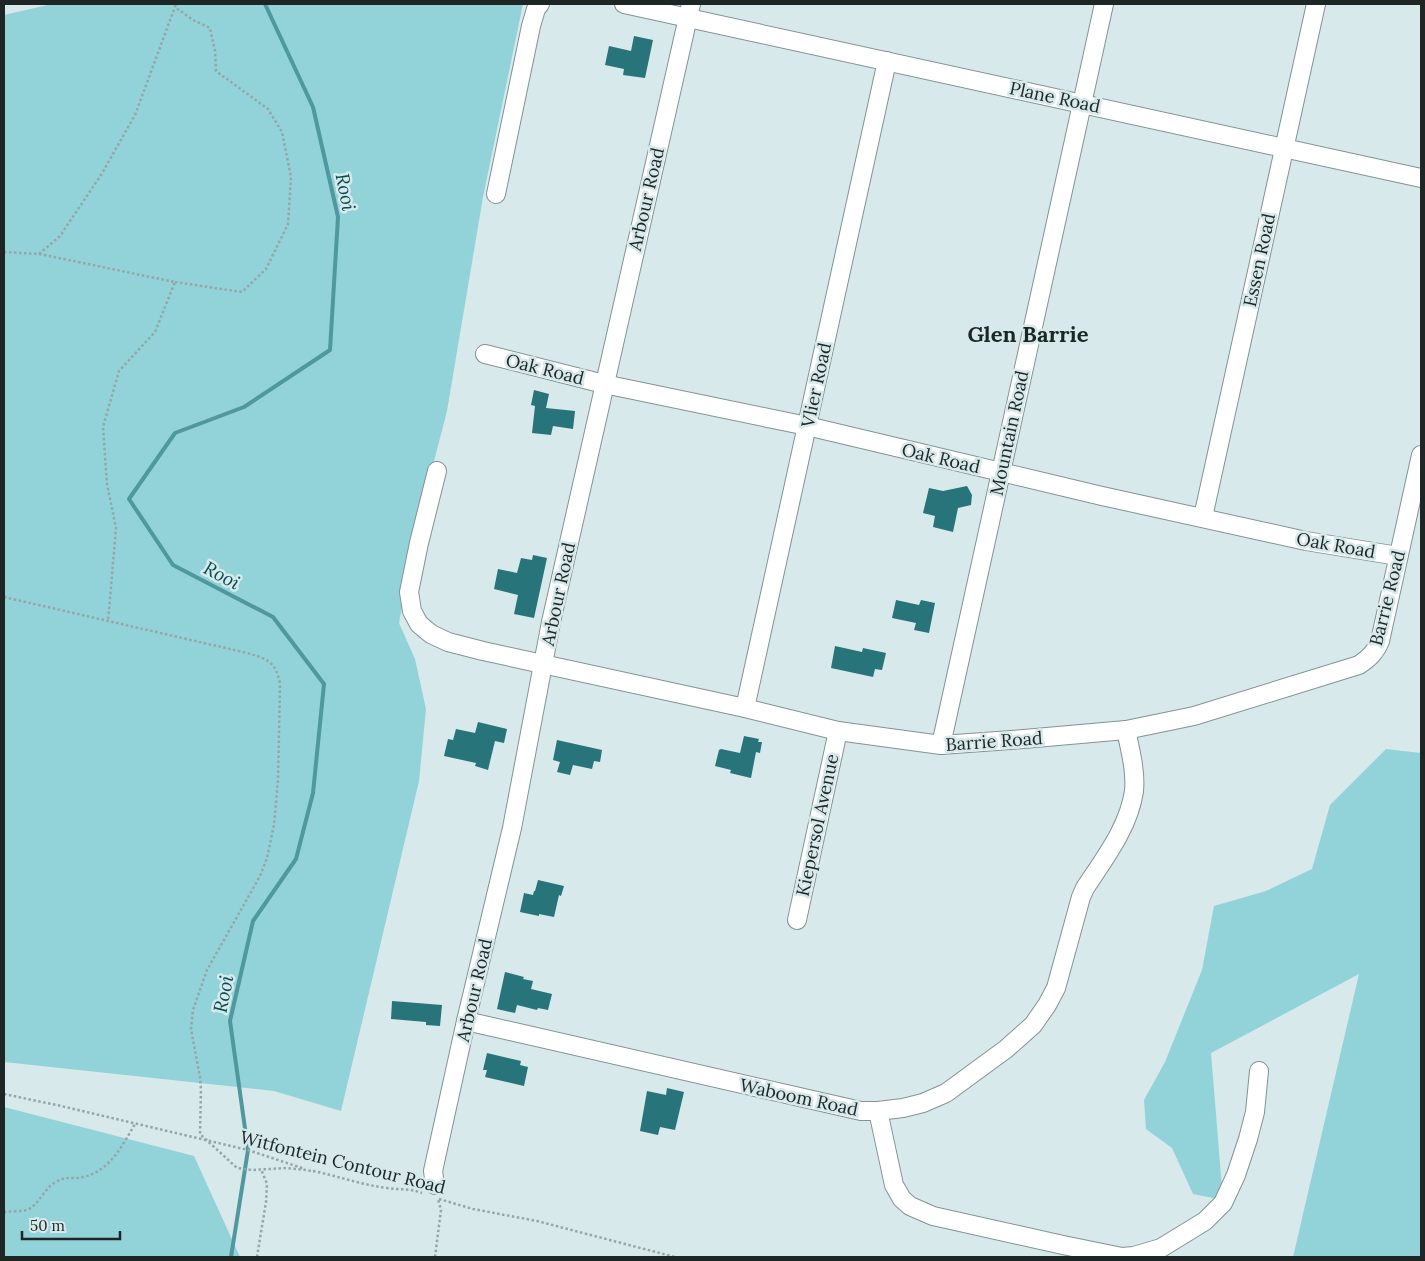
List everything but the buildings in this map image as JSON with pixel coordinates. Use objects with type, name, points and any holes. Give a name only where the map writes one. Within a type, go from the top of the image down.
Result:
[{"type":"street","points":[[496,194],[530,26],[536,9],[540,4]]},
{"type":"street","name":"Plane Road","points":[[624,4],[689,10],[887,62],[1421,178]]},
{"type":"street","name":"Mountain Road","points":[[940,745],[1104,4]]},
{"type":"street","name":"Essen Road","points":[[1203,517],[1316,4]]},
{"type":"street","name":"Arbour Road","points":[[434,1193],[433,1171],[466,1021],[512,828],[553,612],[689,10]]},
{"type":"street","name":"Vlier Road","points":[[745,708],[887,62]]},
{"type":"street","name":"Oak Road","points":[[485,354],[604,384],[807,426],[1306,541],[1398,556]]},
{"type":"street","name":"Barrie Road","points":[[437,471],[411,580],[410,603],[417,620],[426,631],[448,642],[745,708],[838,731],[940,745],[1024,740],[1126,730],[1220,708],[1359,665],[1375,652],[1380,642],[1421,455]]},
{"type":"street","name":"Waboom Road","points":[[466,1021],[851,1109],[878,1111],[924,1103],[946,1093],[1006,1049],[1033,1025],[1056,988],[1084,888],[1122,828],[1130,804],[1134,781],[1126,730]]},
{"type":"street","name":"Kiepersol Avenue","points":[[797,920],[838,731]]},
{"type":"street","points":[[878,1111],[894,1185],[902,1199],[910,1206],[933,1216],[1122,1257],[1161,1248],[1205,1221],[1221,1206],[1236,1175],[1255,1112],[1259,1071]]},
{"type":"path","points":[[4,252],[39,254],[175,282],[242,292],[266,269],[288,224],[291,176],[282,132],[268,109],[216,71],[215,51],[210,28],[193,20],[176,6],[134,116],[101,175],[60,236],[39,254]]},
{"type":"path","points":[[108,622],[116,528],[107,484],[103,426],[119,371],[155,332],[175,282]]},
{"type":"path","points":[[4,597],[256,655],[272,663],[278,672],[280,684],[278,780],[274,825],[267,858],[260,876],[207,970],[192,1010],[191,1028],[201,1090],[200,1134],[205,1141],[237,1168],[252,1170],[286,1168],[314,1171]]},
{"type":"path","name":"Witfontein Contour Road","points":[[4,1094],[248,1150],[314,1171],[383,1187],[434,1193],[473,1209],[537,1220],[675,1257]]},
{"type":"path","points":[[4,1212],[27,1210],[52,1184],[65,1177],[76,1179],[90,1176],[107,1166],[135,1124]]},
{"type":"path","points":[[256,1257],[266,1202],[266,1184],[261,1170]]},
{"type":"path","points":[[434,1193],[441,1210],[434,1257]]},
{"type":"shaded area","points":[[52,4],[523,4],[483,197],[447,411],[419,519],[399,623],[415,659],[426,709],[419,781],[341,1111],[274,1091],[4,1062],[4,15]]},
{"type":"shaded area","points":[[1386,749],[1421,753],[1421,1257],[1293,1257],[1359,974],[1211,1053],[1223,1200],[1193,1194],[1172,1148],[1146,1129],[1144,1100],[1165,1062],[1202,970],[1214,906],[1266,891],[1312,869],[1330,805]]},
{"type":"shaded area","points":[[4,1107],[194,1156],[240,1257],[4,1257]]},
{"type":"waterway","name":"Rooi","points":[[231,1257],[248,1150],[230,1021],[253,921],[296,859],[313,793],[324,684],[273,617],[173,565],[129,499],[175,433],[244,407],[330,350],[338,217],[313,107],[265,4]]},
{"type":"district","name":"Glen Barrie","points":[[1028,334]]}]
